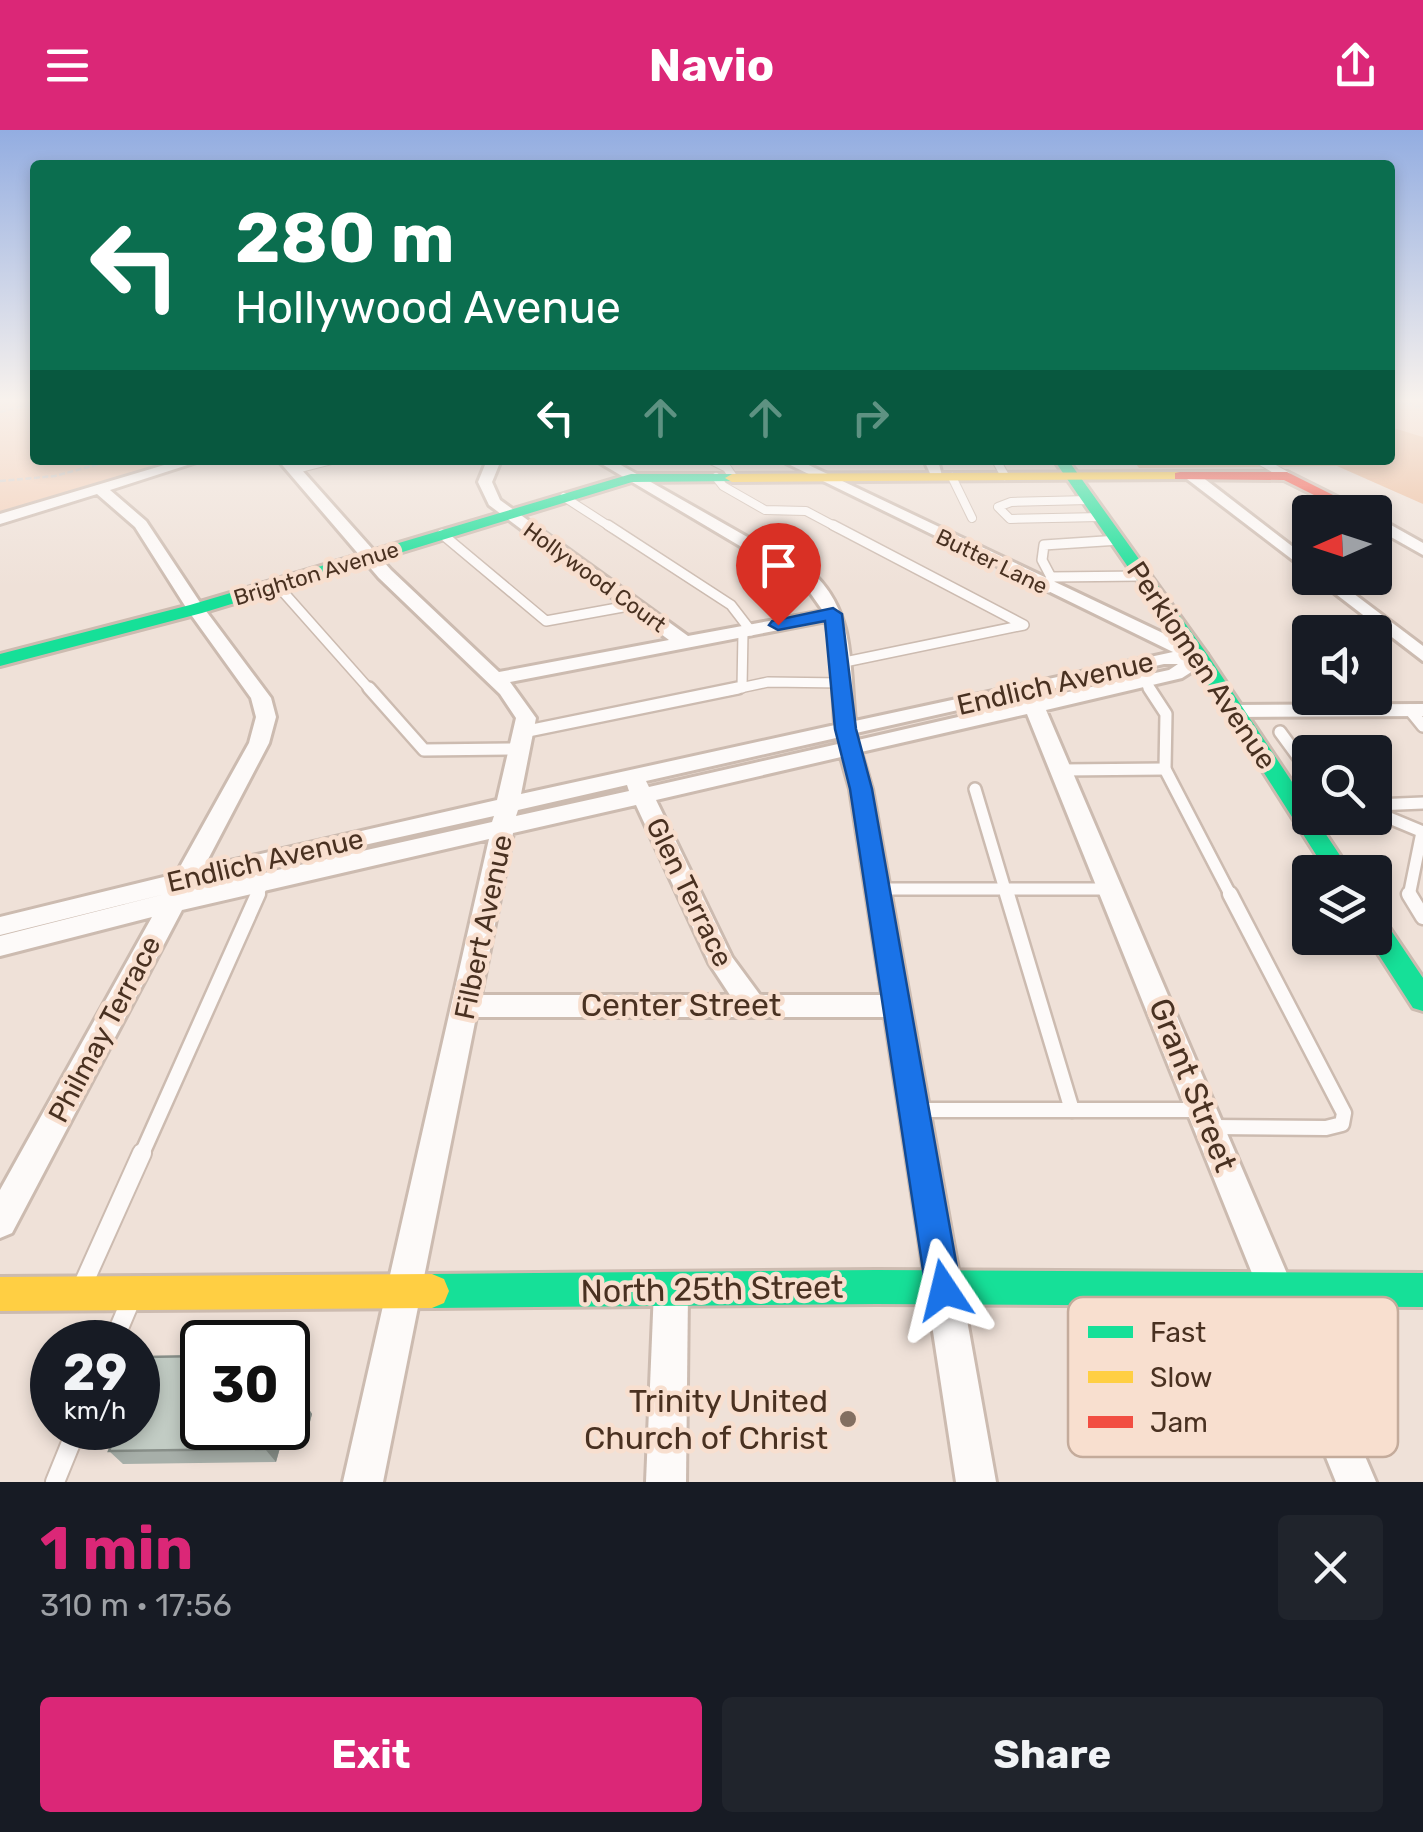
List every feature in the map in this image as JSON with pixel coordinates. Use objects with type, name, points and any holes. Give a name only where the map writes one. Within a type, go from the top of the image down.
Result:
[{"type":"street","points":[[0,519],[179,465]]},
{"type":"street","points":[[289,465],[369,556],[524,710],[522,740]]},
{"type":"street","name":"Hollywood Court","points":[[491,465],[486,473],[487,491],[509,514],[686,643]]},
{"type":"street","points":[[610,465],[810,580],[824,593],[833,614],[848,738],[878,889],[976,1482]]},
{"type":"street","name":"Butter Lane","points":[[798,465],[1200,658]]},
{"type":"street","name":"Brighton Avenue","points":[[0,660],[196,609],[631,478],[720,471],[821,476],[1001,468],[1287,476]]},
{"type":"street","name":"Perkiomen Avenue","points":[[1067,468],[1233,711],[1292,788]]},
{"type":"street","points":[[1192,476],[1292,554]]},
{"type":"street","points":[[1287,476],[1325,495]]},
{"type":"street","name":"Philmay Terrace","points":[[0,1222],[260,744],[266,716],[262,698],[140,524],[100,489]]},
{"type":"street","points":[[1392,531],[1423,550]]},
{"type":"street","points":[[1345,595],[1423,655]]},
{"type":"street","points":[[494,678],[833,614]]},
{"type":"street","name":"Endlich Avenue","points":[[0,926],[179,891],[848,738],[1030,696],[1164,658],[1200,658]]},
{"type":"street","name":"Endlich Avenue","points":[[1030,696],[1176,674],[1200,658]]},
{"type":"street","name":"Grant Street","points":[[1030,696],[1281,1297]]},
{"type":"street","points":[[1233,711],[1404,710]]},
{"type":"street","name":"Filbert Avenue","points":[[363,1482],[522,740]]},
{"type":"street","name":"Glen Terrace","points":[[638,786],[722,962],[752,1005]]},
{"type":"street","name":"Endlich Avenue","points":[[0,946],[179,891],[263,883],[507,816]]},
{"type":"street","points":[[1392,953],[1423,1000]]},
{"type":"street","name":"Center Street","points":[[466,1006],[896,1006]]},
{"type":"street","points":[[666,1482],[671,1290]]},
{"type":"street","name":"North 25th Street","points":[[0,1294],[1423,1290]]},
{"type":"street","name":"Grant Street","points":[[1346,1457],[1356,1482]]},
{"type":"lane","points":[[1268,465],[1287,476]]},
{"type":"lane","points":[[277,585],[424,750],[522,740],[768,682],[841,673],[1024,624],[806,511],[765,510],[723,486],[720,471]]},
{"type":"lane","points":[[940,471],[972,518]]},
{"type":"lane","points":[[564,498],[731,605],[747,631],[742,688]]},
{"type":"lane","points":[[1039,500],[1095,508],[1010,519],[998,507],[1039,500]]},
{"type":"lane","points":[[442,534],[546,622],[634,606]]},
{"type":"lane","points":[[1118,540],[1044,545],[1042,560],[1050,583],[1144,576]]},
{"type":"lane","points":[[913,1110],[1072,1110],[1326,1128],[1342,1124],[1344,1113],[1165,769],[1166,714],[1143,679]]},
{"type":"lane","points":[[1280,732],[1292,748]]},
{"type":"lane","points":[[1063,770],[1165,769]]},
{"type":"lane","points":[[975,788],[1072,1110]]},
{"type":"lane","points":[[1392,806],[1423,803]]},
{"type":"lane","points":[[1392,816],[1423,832],[1408,896],[1423,918]]},
{"type":"lane","points":[[79,1293],[263,883]]},
{"type":"lane","points":[[878,889],[1113,889]]},
{"type":"lane","points":[[122,1320],[133,1293]]},
{"type":"lane","points":[[54,1482],[68,1450]]},
{"type":"path","points":[[0,480],[96,465]]},
{"type":"path","points":[[70,472],[76,477]]},
{"type":"shaded area","points":[[0,461],[30,461],[30,465],[160,465],[0,512]]},
{"type":"shaded area","points":[[1395,461],[1423,461],[1423,479],[1395,463]]},
{"type":"shaded area","points":[[1395,461],[1423,461],[1423,504],[1337,466],[1137,465],[1395,465]]},
{"type":"building","points":[[180,1356],[180,1450],[187,1450],[109,1451],[160,1450],[160,1357]]},
{"type":"traffic: fast","points":[[1065,465],[1200,658],[1328,855]]},
{"type":"traffic: fast","points":[[0,660],[196,609],[631,478],[732,478]]},
{"type":"traffic: fast","points":[[1392,953],[1423,1000]]},
{"type":"traffic: fast","points":[[432,1291],[876,1287],[1423,1290]]},
{"type":"traffic: slow","points":[[732,478],[1180,476]]},
{"type":"traffic: slow","points":[[0,1294],[432,1291]]},
{"type":"traffic: jam","points":[[1180,476],[1287,476],[1325,495]]},
{"type":"place","name":"Trinity United Church of Christ","points":[[848,1419]]},
{"type":"route","points":[[778,625],[833,614],[845,729],[861,789],[944,1290]]}]
